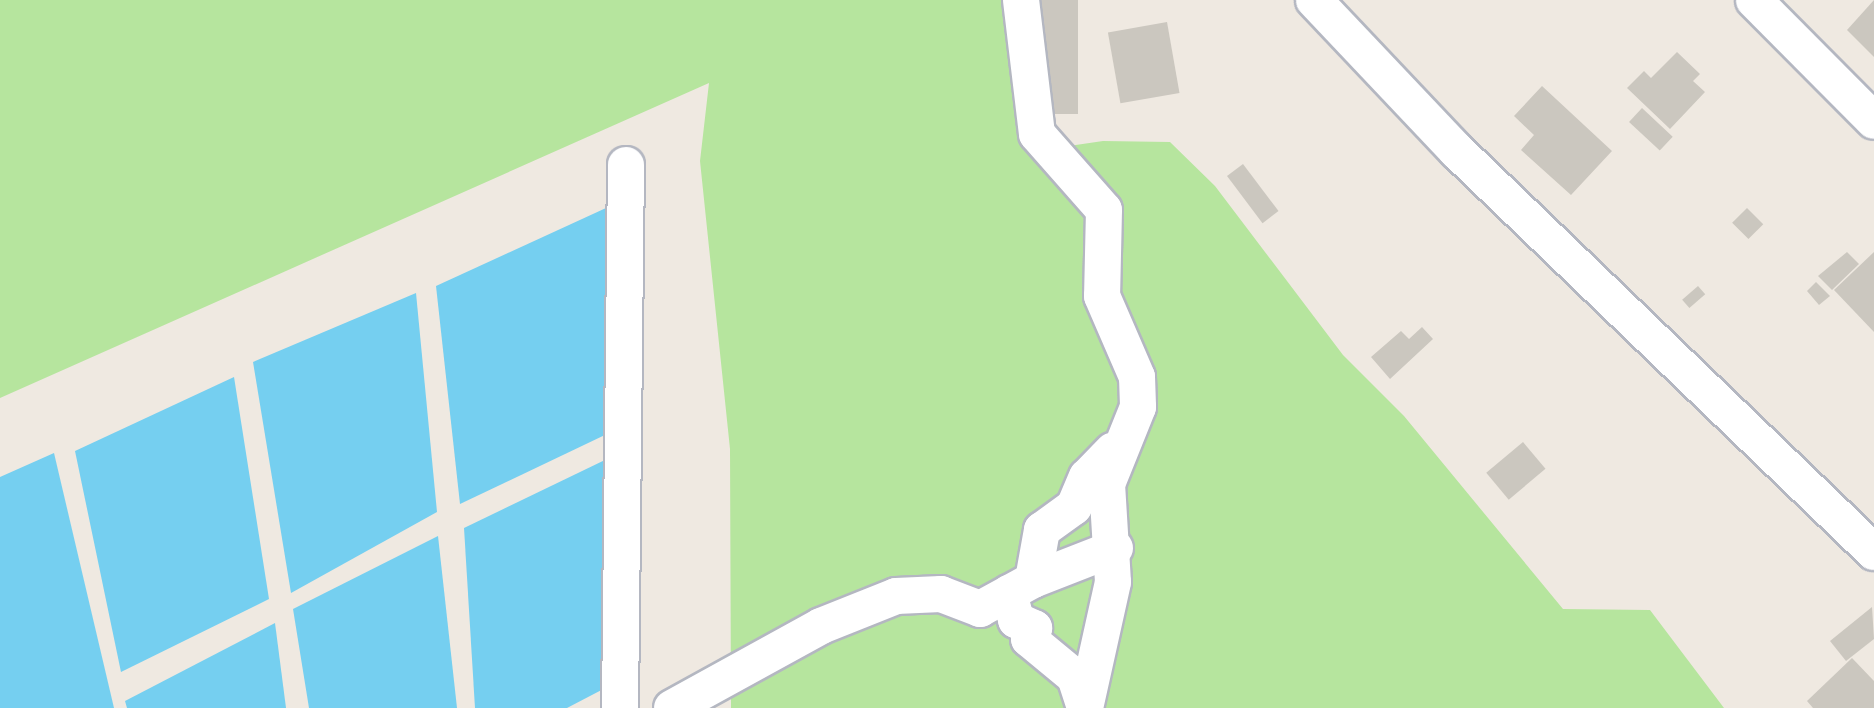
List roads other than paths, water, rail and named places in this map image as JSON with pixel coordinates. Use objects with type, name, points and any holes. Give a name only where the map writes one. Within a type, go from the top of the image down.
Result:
[{"type":"street","points":[[1021,0],[1037,134],[1104,210],[1102,296],[1137,377],[1138,407],[1122,440],[1107,484],[1115,548],[1085,708]]},
{"type":"street","points":[[1314,0],[1456,150],[1874,552]]},
{"type":"street","points":[[1754,0],[1874,121]]},
{"type":"street","points":[[620,708],[626,165]]},
{"type":"street","points":[[1085,708],[1075,677],[1057,669],[1047,648],[1029,639],[1034,628],[1016,620],[1021,586],[1042,530],[1074,507],[1087,477],[1122,440]]},
{"type":"street","points":[[672,708],[821,626],[896,596],[941,594],[980,609],[1021,586],[1115,548]]},
{"type":"water","points":[[606,208],[607,434],[460,504],[436,286]]},
{"type":"water","points":[[416,293],[437,512],[291,593],[253,362]]},
{"type":"water","points":[[234,377],[269,599],[121,672],[75,451]]},
{"type":"water","points":[[54,453],[114,708],[0,708],[0,477]]},
{"type":"water","points":[[607,459],[613,684],[567,708],[475,708],[464,528]]},
{"type":"water","points":[[438,536],[457,708],[309,708],[293,609]]},
{"type":"water","points":[[275,623],[286,708],[127,708],[125,701]]}]
